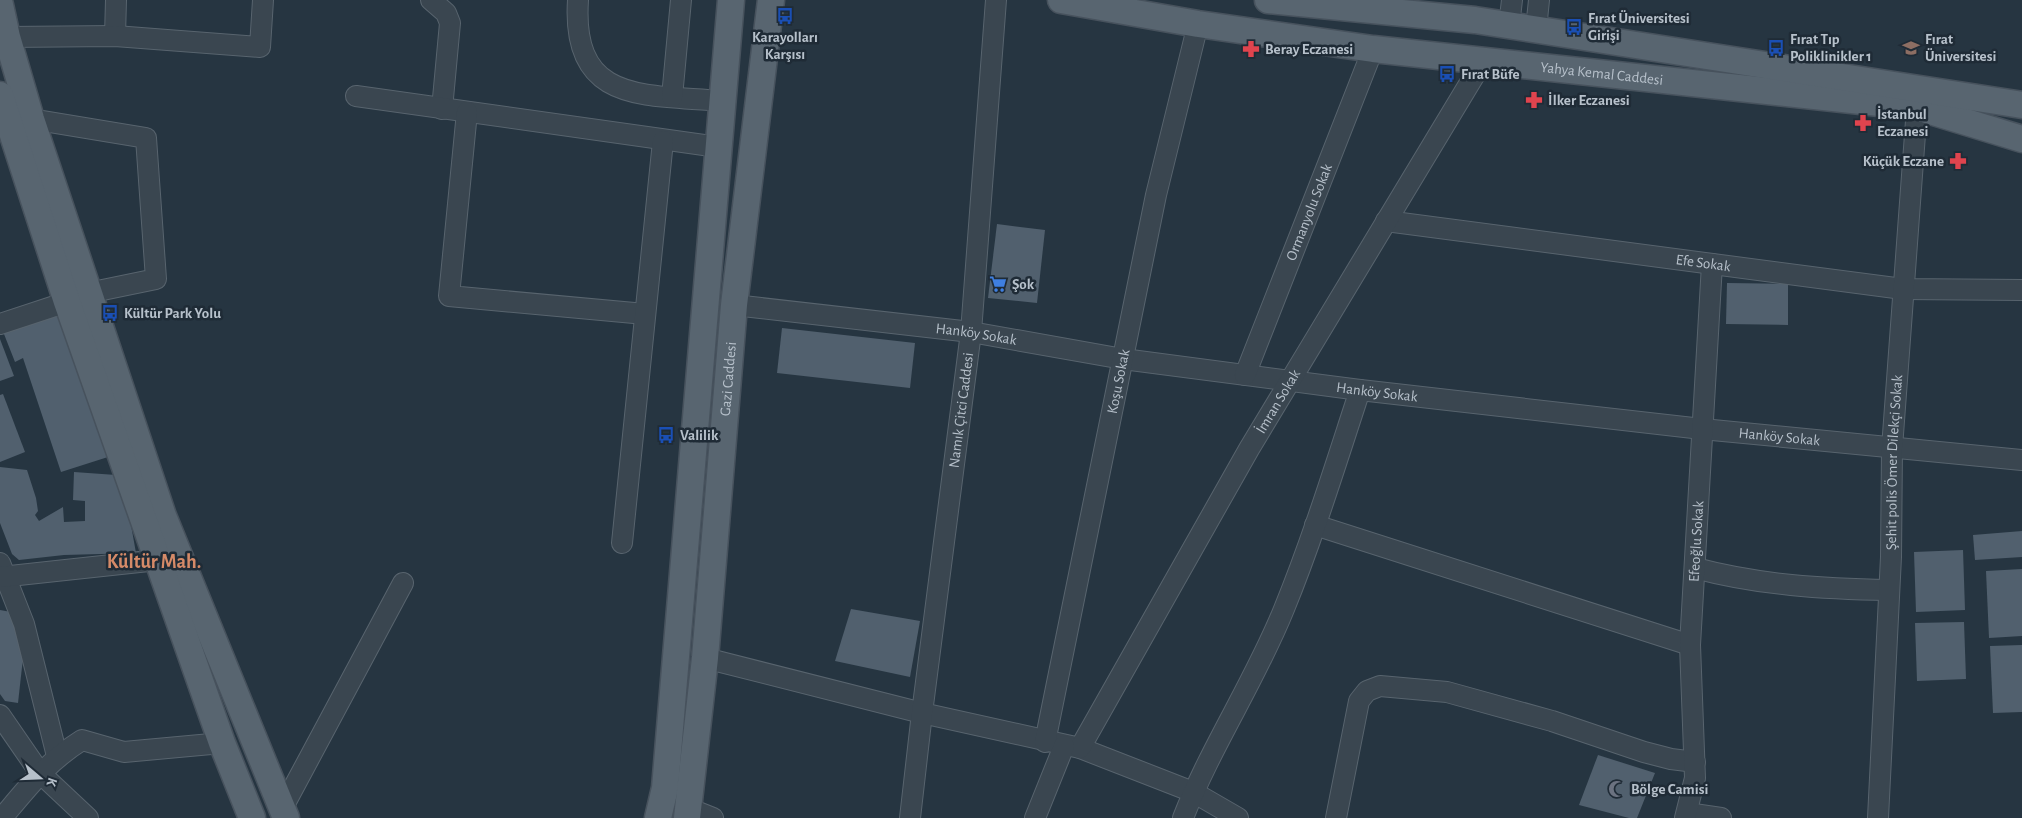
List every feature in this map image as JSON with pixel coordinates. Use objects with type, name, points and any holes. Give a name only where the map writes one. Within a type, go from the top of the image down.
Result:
[{"type":"main road","name":"Gazi Caddesi","points":[[658,818],[665,788],[731,0]]},
{"type":"main road","name":"Gazi Caddesi","points":[[688,813],[705,658],[734,306],[771,0]]},
{"type":"main road","name":"Yahya Kemal Caddesi","points":[[1061,0],[1198,24],[1373,49],[1917,107],[2022,139]]},
{"type":"main road","name":"Yahya Kemal Caddesi","points":[[1268,0],[1475,20],[2022,105]]},
{"type":"main road","points":[[0,5],[77,297],[158,560],[222,743],[252,818]]},
{"type":"main road","points":[[0,95],[163,516],[284,814]]},
{"type":"street","points":[[115,36],[116,0]]},
{"type":"street","points":[[7,37],[115,36],[260,47],[263,0]]},
{"type":"street","points":[[431,0],[446,13],[450,22],[442,109]]},
{"type":"street","points":[[578,0],[578,20],[582,48],[597,74],[613,86],[623,91],[722,101]]},
{"type":"street","points":[[672,97],[682,0]]},
{"type":"street","name":"Namık Çitci Caddesi","points":[[910,818],[971,332],[996,0]]},
{"type":"street","points":[[1509,26],[1512,0]]},
{"type":"street","points":[[1536,29],[1539,0]]},
{"type":"street","name":"Koşu Sokak","points":[[1063,745],[1123,359],[1156,194],[1198,24]]},
{"type":"street","name":"Ormanyolu Sokak","points":[[1246,375],[1373,49]]},
{"type":"street","name":"İmran Sokak","points":[[1063,745],[1249,449],[1483,61]]},
{"type":"street","points":[[356,96],[663,141],[718,147]]},
{"type":"street","name":"Şehit polis Ömer Dilekçi Sokak","points":[[1878,818],[1889,590],[1892,448],[1917,107]]},
{"type":"street","points":[[467,112],[448,296],[645,314]]},
{"type":"street","points":[[0,324],[77,297],[156,279],[146,138],[31,119]]},
{"type":"street","points":[[622,543],[663,141]]},
{"type":"street","name":"Efe Sokak","points":[[1386,221],[1903,288],[2022,290]]},
{"type":"street","name":"Efeoğlu Sokak","points":[[1686,816],[1695,778],[1690,645],[1712,264]]},
{"type":"street","name":"Hanköy Sokak","points":[[734,306],[971,332],[1123,359],[1360,390],[1702,429],[2022,460]]},
{"type":"street","points":[[1183,818],[1284,610],[1360,390]]},
{"type":"street","points":[[1314,525],[1690,645]]},
{"type":"street","points":[[57,756],[24,624],[2,573],[158,560]]},
{"type":"street","points":[[1695,568],[1727,577],[1785,586],[1889,590]]},
{"type":"street","points":[[284,814],[403,583]]},
{"type":"street","points":[[705,658],[922,713],[1063,745],[1194,792],[1238,818]]},
{"type":"street","points":[[1336,818],[1360,701],[1367,691],[1380,686],[1447,692],[1552,721],[1644,752],[1671,759],[1695,762]]},
{"type":"street","points":[[3,723],[40,773],[88,818]]},
{"type":"street","points":[[2,818],[57,756],[82,740],[124,752],[222,743]]},
{"type":"street","points":[[1035,818],[1063,745]]},
{"type":"street","points":[[688,813],[713,818]]},
{"type":"street","points":[[1686,816],[1721,818]]},
{"type":"building","points":[[997,224],[1045,230],[1037,303],[988,298]]},
{"type":"building","points":[[1727,283],[1788,284],[1788,325],[1726,324]]},
{"type":"building","points":[[56,313],[61,316],[108,457],[61,472],[23,358],[15,362],[2,329]]},
{"type":"building","points":[[782,328],[915,343],[910,388],[777,373]]},
{"type":"building","points":[[0,339],[14,376],[0,381]]},
{"type":"building","points":[[3,394],[25,452],[0,462],[0,395]]},
{"type":"building","points":[[0,467],[27,470],[36,498],[38,511],[35,515],[39,521],[63,507],[64,522],[85,521],[85,501],[73,500],[74,472],[116,475],[124,503],[128,508],[136,553],[64,555],[19,560],[12,554],[0,523]]},
{"type":"building","points":[[2022,531],[2022,557],[1975,560],[1973,535]]},
{"type":"building","points":[[1963,550],[1965,610],[1916,612],[1914,552]]},
{"type":"building","points":[[2022,569],[2022,636],[1989,638],[1986,571]]},
{"type":"building","points":[[851,609],[920,621],[910,677],[835,661]]},
{"type":"building","points":[[0,610],[11,612],[23,658],[18,703],[5,701],[0,694]]},
{"type":"building","points":[[1964,622],[1966,679],[1917,681],[1915,623]]},
{"type":"building","points":[[2022,645],[2022,712],[1993,713],[1990,646]]},
{"type":"building","name":"Bölge Camisi","points":[[1598,755],[1655,773],[1637,818],[1629,818],[1579,805]]},
{"type":"place","name":"Karayolları Karşısı","points":[[785,16]]},
{"type":"place","name":"Fırat Üniversitesi Girişi","points":[[1574,27]]},
{"type":"place","name":"Fırat Tıp Poliklinikler 1","points":[[1776,48]]},
{"type":"place","name":"Fırat Üniversitesi","points":[[1911,48]]},
{"type":"place","name":"Beray Eczanesi","points":[[1251,49]]},
{"type":"place","name":"Fırat Büfe","points":[[1447,74]]},
{"type":"place","name":"İlker Eczanesi","points":[[1534,100]]},
{"type":"place","name":"İstanbul Eczanesi","points":[[1863,123]]},
{"type":"place","name":"Küçük Eczane","points":[[1958,161]]},
{"type":"place","name":"Şok","points":[[998,284]]},
{"type":"place","name":"Kültür Park Yolu","points":[[110,313]]},
{"type":"place","name":"Valilik","points":[[666,435]]},
{"type":"place","name":"Bölge Camisi","points":[[1617,789]]},
{"type":"district","name":"Kültür Mah.","points":[[154,562]]}]
